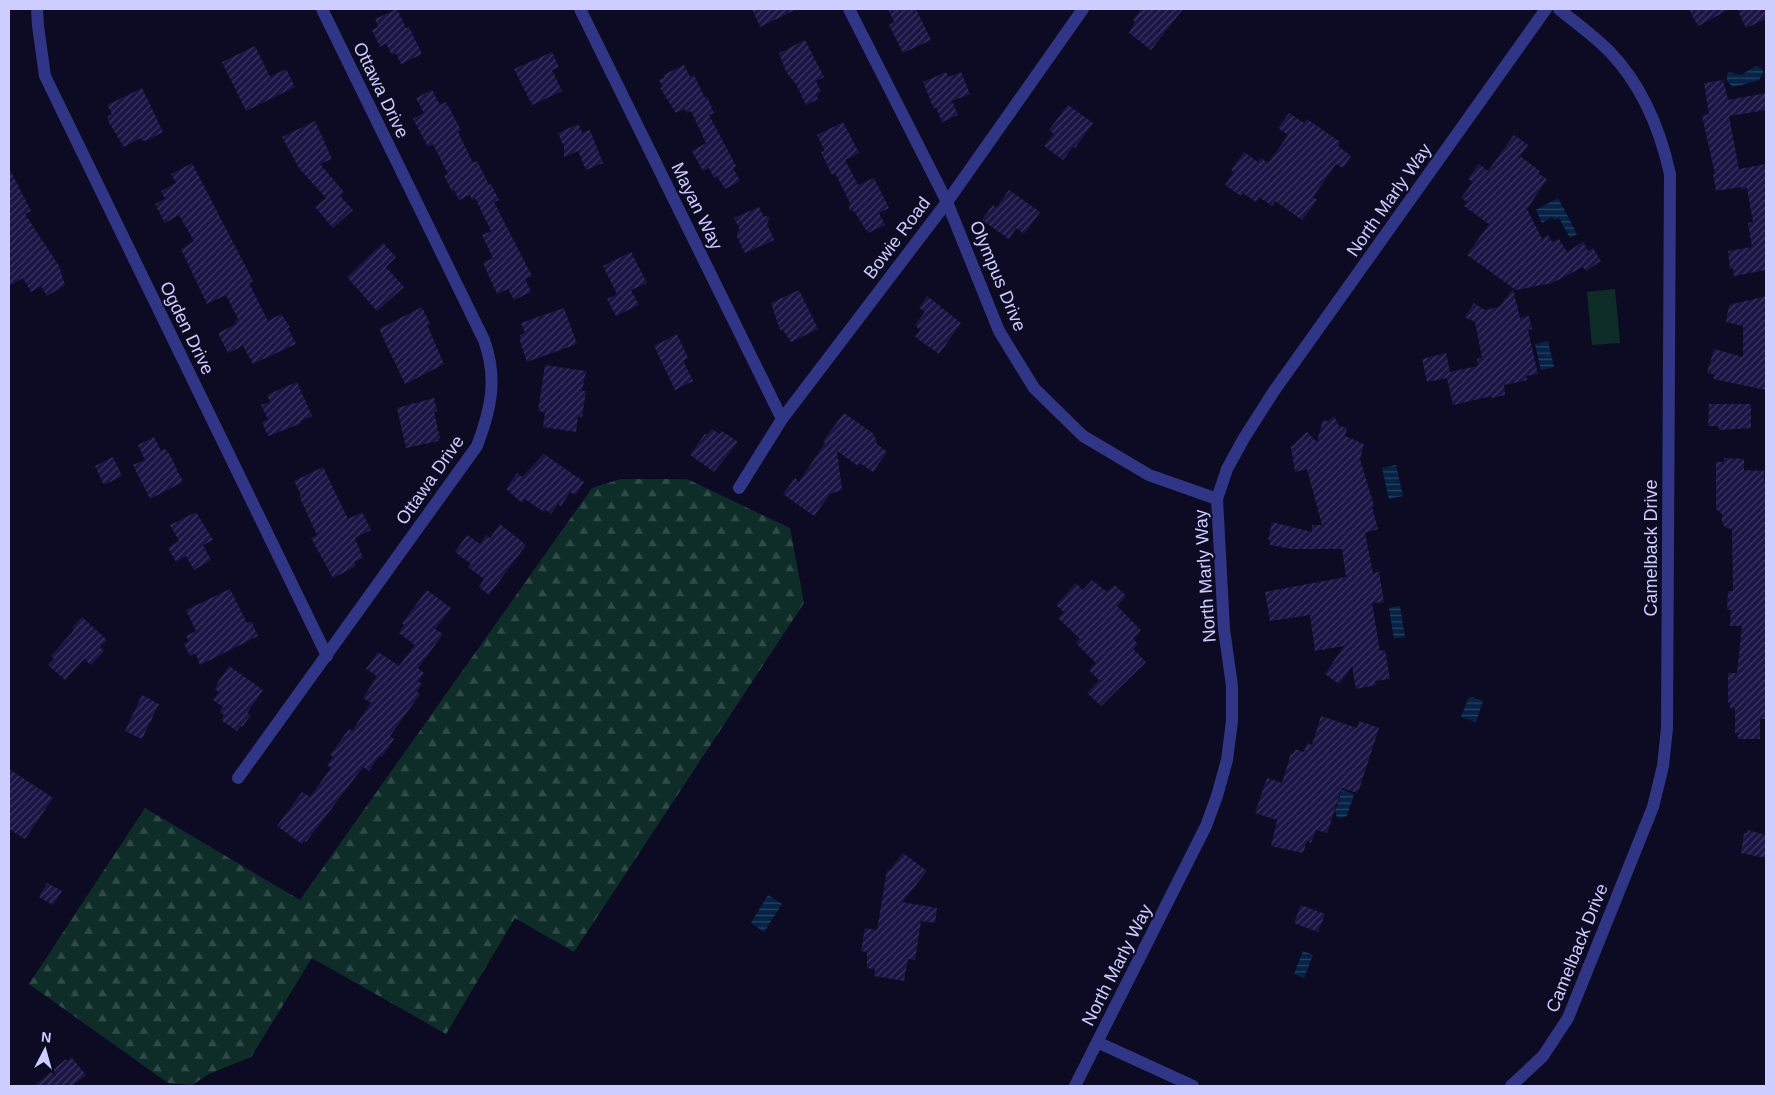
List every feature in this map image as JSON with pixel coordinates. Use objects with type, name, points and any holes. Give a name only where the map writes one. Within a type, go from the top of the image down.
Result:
[{"type":"street","name":"Ogden Drive","points":[[37,9],[45,76],[327,656]]},
{"type":"street","name":"Ottawa Drive","points":[[238,778],[477,446],[487,419],[493,384],[492,361],[484,340],[322,9]]},
{"type":"street","name":"Mayan Way","points":[[580,9],[782,419]]},
{"type":"street","name":"Olympus Drive","points":[[849,9],[947,202],[999,331],[1034,388],[1083,436],[1149,475],[1218,499]]},
{"type":"street","name":"Bowie Road","points":[[739,488],[782,419],[947,202],[1083,9]]},
{"type":"street","name":"North Marly Way","points":[[1075,1086],[1206,826],[1227,760],[1232,725],[1232,686],[1224,630],[1218,499],[1232,461],[1274,391],[1546,9]]},
{"type":"street","name":"Camelback Drive","points":[[1511,1086],[1543,1056],[1568,1018],[1653,807],[1663,766],[1667,728],[1670,174],[1654,121],[1643,98],[1626,72],[1609,52],[1559,9]]},
{"type":"street","points":[[1097,1042],[1193,1086]]},
{"type":"green space","points":[[1615,289],[1620,343],[1592,345],[1587,292]]},
{"type":"green space","points":[[621,479],[687,479],[790,528],[804,603],[574,952],[515,918],[446,1034],[312,958],[251,1057],[209,1074],[192,1085],[168,1083],[29,984],[145,808],[300,900],[592,488]]},
{"type":"water","points":[[1756,66],[1763,69],[1763,74],[1758,81],[1733,87],[1727,81],[1729,72],[1741,75]]},
{"type":"water","points":[[1558,198],[1577,234],[1570,238],[1559,218],[1554,220],[1552,217],[1542,223],[1536,210]]},
{"type":"water","points":[[1548,341],[1554,367],[1541,370],[1535,344]]},
{"type":"water","points":[[1396,465],[1403,496],[1389,499],[1382,468]]},
{"type":"water","points":[[1400,606],[1405,637],[1394,639],[1389,608]]},
{"type":"water","points":[[1472,697],[1483,701],[1476,722],[1461,717],[1468,699]]},
{"type":"water","points":[[1342,790],[1354,794],[1347,816],[1341,818],[1337,817],[1335,812]]},
{"type":"water","points":[[768,895],[782,904],[764,932],[751,923]]},
{"type":"water","points":[[1303,951],[1313,955],[1304,978],[1294,974]]},
{"type":"building","points":[[397,9],[406,28],[409,27],[422,54],[401,64],[396,53],[392,55],[386,43],[380,47],[372,30],[378,27],[375,19]]},
{"type":"building","points":[[752,9],[797,9],[760,27]]},
{"type":"building","points":[[888,9],[916,9],[931,40],[903,53],[889,25],[894,22]]},
{"type":"building","points":[[1141,9],[1183,9],[1151,50],[1129,33],[1135,22],[1133,20]]},
{"type":"building","points":[[1689,9],[1730,9],[1698,26]]},
{"type":"building","points":[[1737,9],[1766,9],[1766,19],[1746,28]]},
{"type":"building","points":[[805,40],[824,77],[816,81],[821,92],[816,94],[818,99],[806,105],[796,84],[786,72],[779,53]]},
{"type":"building","points":[[255,46],[270,77],[286,69],[295,87],[246,111],[222,62]]},
{"type":"building","points":[[552,52],[559,67],[552,70],[562,91],[532,105],[514,69]]},
{"type":"building","points":[[684,65],[690,77],[694,75],[705,98],[707,97],[714,113],[709,115],[736,166],[733,168],[740,181],[725,189],[717,176],[714,178],[709,168],[703,171],[692,151],[706,143],[691,111],[687,113],[685,109],[676,113],[660,88],[663,87],[659,80],[665,77],[663,75]]},
{"type":"building","points":[[946,72],[949,77],[961,72],[970,94],[952,101],[958,115],[942,122],[936,107],[934,109],[923,82]]},
{"type":"building","points":[[1723,80],[1728,100],[1766,93],[1766,110],[1729,116],[1739,169],[1766,164],[1766,270],[1734,276],[1733,268],[1730,269],[1728,251],[1752,247],[1748,223],[1753,222],[1747,188],[1742,189],[1741,187],[1716,191],[1713,174],[1715,174],[1702,116],[1709,114],[1704,83]]},
{"type":"building","points":[[142,88],[163,132],[148,140],[142,141],[140,138],[124,147],[108,121],[108,116],[112,114],[107,105]]},
{"type":"building","points":[[432,90],[440,105],[446,102],[461,130],[458,132],[473,163],[477,161],[489,185],[491,184],[499,200],[494,202],[532,276],[525,279],[531,292],[514,300],[508,289],[497,294],[483,263],[493,258],[482,235],[491,231],[475,198],[472,200],[470,195],[459,200],[444,176],[448,174],[433,144],[428,147],[413,119],[424,113],[416,98]]},
{"type":"building","points":[[1068,105],[1093,123],[1075,148],[1073,147],[1063,160],[1044,146],[1054,134],[1049,130]]},
{"type":"building","points":[[1289,113],[1304,123],[1307,119],[1320,128],[1340,142],[1338,146],[1351,156],[1343,168],[1336,164],[1313,197],[1317,200],[1302,220],[1275,201],[1272,206],[1259,197],[1256,202],[1243,193],[1241,196],[1225,185],[1234,172],[1231,170],[1244,152],[1258,162],[1261,158],[1268,163],[1288,135],[1278,128]]},
{"type":"building","points":[[315,121],[332,159],[320,164],[344,192],[340,196],[353,210],[333,228],[315,207],[326,198],[299,168],[282,137]]},
{"type":"building","points":[[843,122],[859,153],[845,160],[858,185],[874,178],[889,208],[879,213],[885,225],[868,233],[854,211],[849,210],[850,203],[835,173],[832,175],[821,152],[825,151],[817,135]]},
{"type":"building","points":[[579,125],[582,133],[590,130],[603,163],[586,170],[578,151],[564,157],[564,147],[558,133]]},
{"type":"building","points":[[1514,135],[1528,145],[1520,156],[1540,171],[1538,173],[1547,179],[1527,209],[1542,239],[1548,235],[1552,242],[1559,239],[1567,252],[1583,242],[1588,251],[1593,248],[1601,261],[1586,271],[1583,267],[1552,283],[1516,290],[1467,255],[1489,224],[1464,206],[1467,202],[1461,198],[1473,182],[1468,179],[1479,164],[1488,171]]},
{"type":"building","points":[[192,163],[253,281],[249,283],[268,321],[281,314],[290,327],[288,328],[296,344],[253,364],[243,346],[228,353],[218,333],[236,324],[235,321],[238,319],[226,295],[207,304],[181,249],[194,241],[179,215],[165,223],[155,204],[165,199],[161,191],[176,183],[171,174]]},
{"type":"building","points":[[9,168],[31,211],[25,214],[59,266],[65,285],[47,296],[41,286],[31,292],[23,278],[9,286]]},
{"type":"building","points":[[1009,190],[1040,212],[1024,234],[1016,228],[1009,239],[982,220],[993,205],[996,208]]},
{"type":"building","points":[[759,207],[763,216],[770,217],[767,224],[774,240],[745,253],[737,237],[737,232],[740,230],[734,218]]},
{"type":"building","points":[[383,243],[396,257],[386,267],[404,287],[377,311],[347,277]]},
{"type":"building","points":[[631,252],[647,283],[631,290],[639,305],[616,316],[607,299],[617,294],[603,266]]},
{"type":"building","points":[[1513,289],[1520,318],[1529,316],[1532,329],[1528,330],[1538,374],[1526,376],[1527,380],[1504,385],[1505,395],[1492,398],[1491,396],[1453,405],[1447,378],[1427,382],[1422,359],[1446,353],[1450,372],[1478,366],[1477,359],[1482,358],[1475,322],[1465,317],[1474,303],[1485,310],[1499,307]]},
{"type":"building","points":[[799,290],[818,329],[791,342],[782,329],[780,330],[771,303]]},
{"type":"building","points":[[927,296],[961,323],[939,354],[915,337],[920,330],[915,325],[925,312],[919,308]]},
{"type":"building","points":[[1766,296],[1766,390],[1713,379],[1714,374],[1707,373],[1714,349],[1743,357],[1743,326],[1726,322],[1729,305]]},
{"type":"building","points":[[422,307],[430,324],[427,325],[444,364],[405,384],[379,329]]},
{"type":"building","points":[[564,308],[577,344],[527,362],[520,341],[520,335],[525,333],[521,323]]},
{"type":"building","points":[[677,334],[688,358],[683,361],[693,381],[675,390],[654,346]]},
{"type":"building","points":[[545,365],[586,371],[582,391],[586,391],[582,417],[578,416],[576,432],[543,427],[545,412],[538,411]]},
{"type":"building","points":[[297,382],[312,416],[301,421],[302,423],[268,436],[262,422],[268,420],[261,405],[270,402],[267,395]]},
{"type":"building","points":[[434,398],[437,411],[434,412],[440,438],[438,441],[406,448],[397,408]]},
{"type":"building","points":[[1709,404],[1751,404],[1751,428],[1719,430],[1718,426],[1708,426]]},
{"type":"building","points":[[844,413],[874,434],[877,444],[887,452],[873,472],[860,463],[858,466],[837,451],[842,490],[830,494],[814,516],[783,494],[795,478],[799,482],[825,443],[823,441]]},
{"type":"building","points":[[1334,416],[1339,426],[1347,428],[1345,436],[1364,444],[1360,459],[1374,506],[1372,507],[1378,529],[1365,533],[1373,573],[1379,572],[1384,602],[1372,603],[1380,651],[1385,650],[1390,679],[1375,681],[1376,685],[1356,689],[1352,666],[1339,684],[1325,674],[1344,646],[1315,651],[1310,615],[1270,621],[1265,592],[1346,577],[1342,549],[1292,549],[1270,545],[1270,540],[1268,540],[1272,522],[1312,532],[1312,525],[1322,525],[1307,469],[1295,472],[1291,447],[1307,432],[1317,442],[1323,420],[1328,421]]},
{"type":"building","points":[[712,429],[720,434],[722,431],[738,442],[714,472],[690,455],[705,434],[707,435]]},
{"type":"building","points":[[154,437],[161,451],[165,449],[170,455],[183,482],[150,499],[133,465],[145,460],[138,445]]},
{"type":"building","points":[[544,454],[584,482],[575,495],[570,492],[561,506],[558,504],[551,514],[546,510],[544,512],[525,499],[522,503],[506,489],[517,473],[522,477]]},
{"type":"building","points":[[113,457],[122,476],[104,485],[95,466]]},
{"type":"building","points":[[1724,458],[1744,459],[1744,470],[1764,471],[1764,480],[1766,480],[1766,719],[1760,719],[1760,739],[1738,739],[1738,733],[1735,733],[1735,708],[1730,708],[1730,702],[1728,702],[1728,673],[1737,673],[1742,626],[1730,626],[1731,610],[1727,610],[1728,591],[1733,591],[1732,529],[1726,528],[1722,523],[1722,514],[1716,509],[1716,462],[1724,462]]},
{"type":"building","points":[[323,467],[348,519],[362,512],[371,530],[355,538],[363,558],[354,562],[356,566],[333,578],[311,538],[317,535],[294,481]]},
{"type":"building","points":[[196,512],[213,540],[203,545],[211,560],[194,570],[186,556],[176,562],[168,548],[179,541],[170,525]]},
{"type":"building","points":[[500,524],[526,545],[489,595],[479,587],[484,579],[468,567],[471,564],[455,552],[467,535],[480,544],[486,535],[490,538]]},
{"type":"building","points":[[1092,580],[1107,592],[1115,585],[1126,596],[1117,606],[1141,630],[1133,639],[1138,644],[1133,649],[1146,662],[1101,706],[1087,693],[1099,680],[1089,670],[1096,663],[1076,643],[1080,639],[1058,618],[1064,612],[1056,605],[1076,583],[1083,590]]},
{"type":"building","points":[[230,589],[247,623],[251,621],[258,636],[200,665],[195,653],[190,656],[184,644],[189,641],[186,636],[196,631],[186,610]]},
{"type":"building","points":[[427,590],[451,608],[435,629],[443,634],[418,668],[424,673],[418,681],[422,684],[417,692],[420,694],[390,736],[394,739],[382,757],[379,756],[369,771],[363,767],[306,842],[304,841],[302,844],[277,826],[302,792],[310,797],[331,768],[327,765],[333,757],[330,755],[349,729],[352,731],[371,703],[363,698],[377,676],[366,669],[378,652],[399,666],[415,645],[399,633],[404,625],[402,623]]},
{"type":"building","points":[[82,617],[107,640],[100,647],[104,651],[91,665],[84,659],[65,680],[48,665],[54,659],[51,656],[74,630],[72,628]]},
{"type":"building","points":[[229,666],[263,690],[247,713],[251,715],[237,731],[221,720],[224,715],[220,712],[223,707],[213,700],[219,692],[215,689],[218,682]]},
{"type":"building","points":[[142,695],[159,704],[142,739],[125,731]]},
{"type":"building","points":[[1321,716],[1357,728],[1359,721],[1379,728],[1360,787],[1357,793],[1342,788],[1327,833],[1316,830],[1311,843],[1307,841],[1303,853],[1271,846],[1277,820],[1255,813],[1267,778],[1282,783],[1291,753],[1293,754],[1295,749],[1304,752],[1307,743],[1312,745]]},
{"type":"building","points":[[9,769],[53,798],[25,839],[9,829]]},
{"type":"building","points":[[1748,830],[1766,835],[1766,858],[1741,853],[1744,833],[1747,833]]},
{"type":"building","points":[[903,853],[927,871],[902,902],[937,908],[935,923],[921,921],[915,960],[908,959],[904,981],[874,976],[875,969],[867,968],[867,952],[861,951],[865,928],[877,930],[887,870],[890,870]]},
{"type":"building","points":[[47,883],[62,891],[53,905],[39,897]]},
{"type":"building","points":[[1301,905],[1325,914],[1318,932],[1294,923]]},
{"type":"building","points":[[71,1057],[86,1075],[72,1086],[34,1086],[66,1059],[67,1061]]}]
